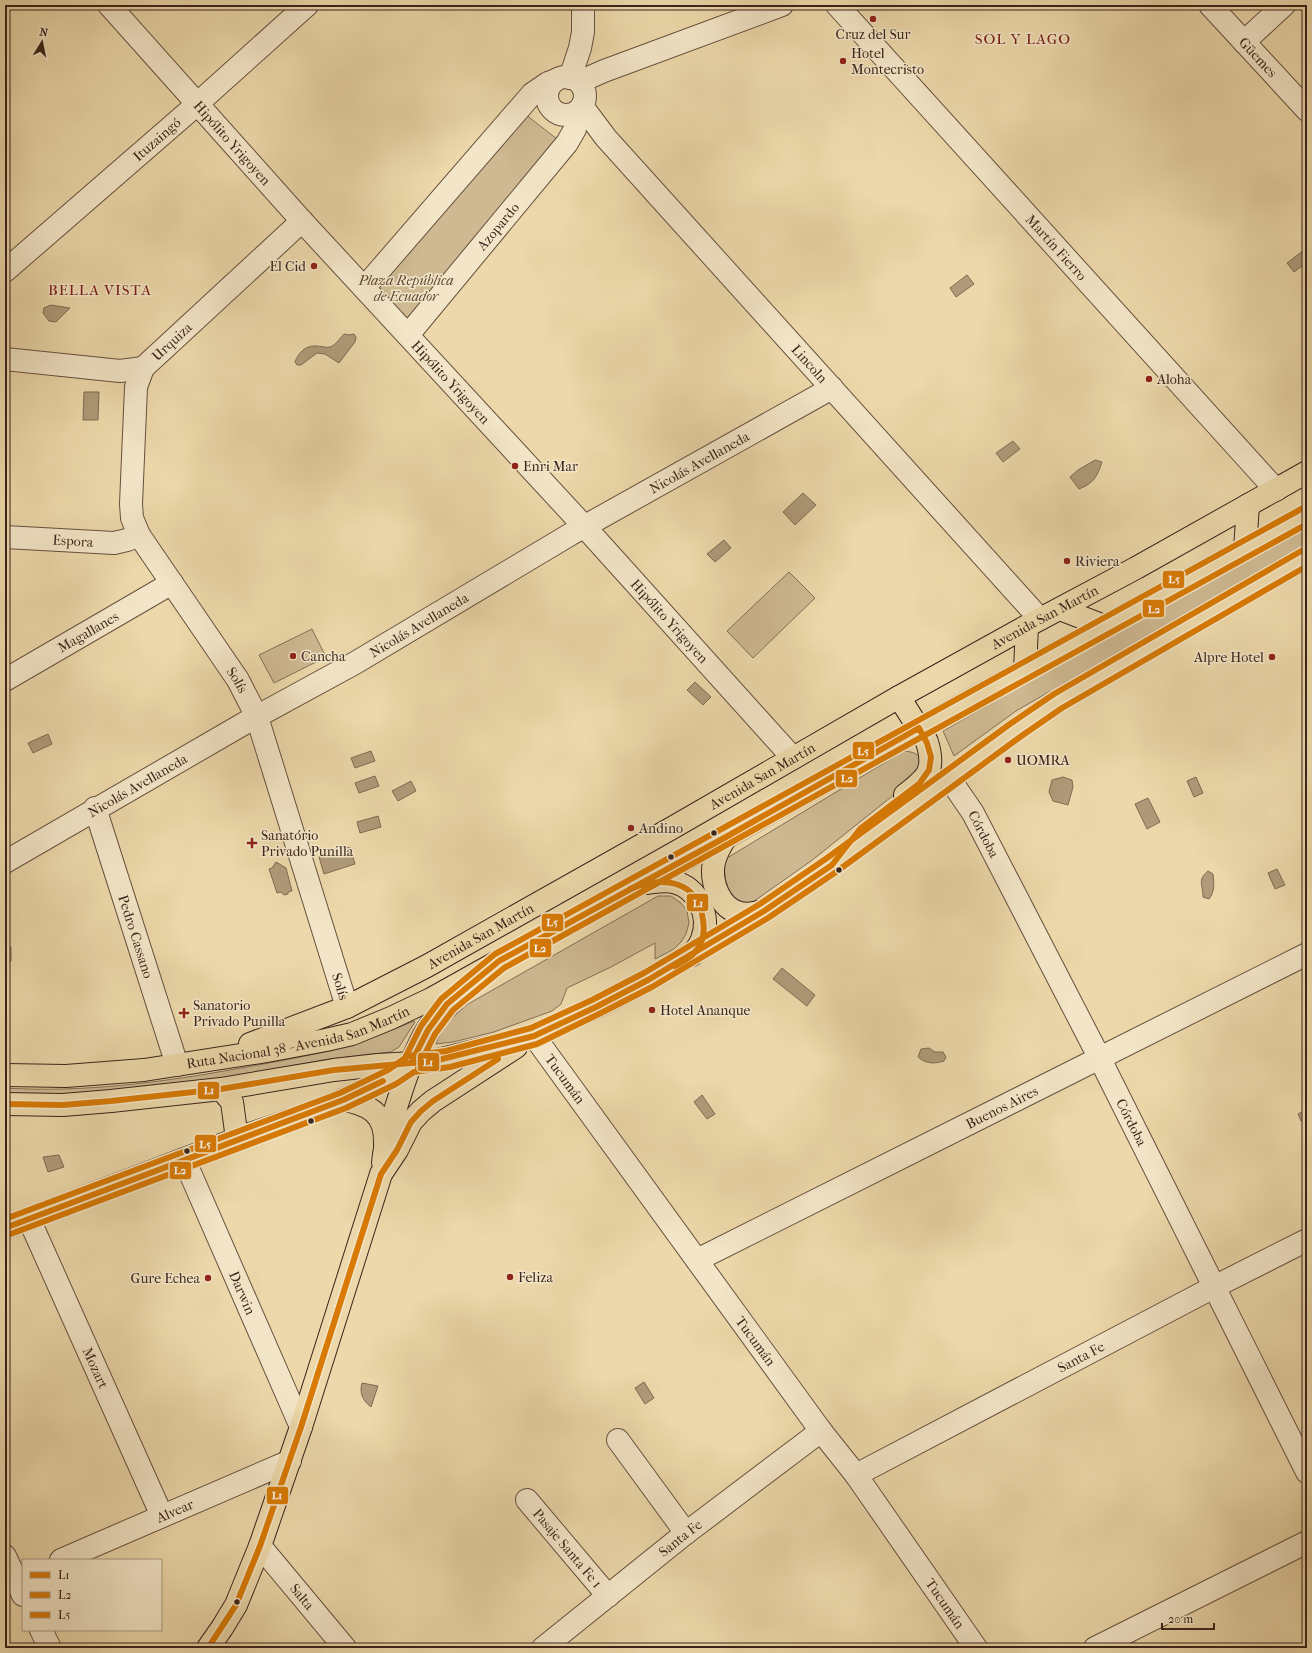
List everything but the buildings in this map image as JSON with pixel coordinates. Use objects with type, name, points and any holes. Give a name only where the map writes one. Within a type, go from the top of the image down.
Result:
[{"type":"main road","name":"Avenida San Martín","points":[[209,1060],[347,1007],[427,966],[672,828],[899,697],[1307,472]]},
{"type":"main road","points":[[1245,549],[1248,505]]},
{"type":"main road","name":"Ruta Nacional 38 - Avenida San Martín","points":[[5,1075],[66,1076],[144,1070],[289,1047],[352,1034],[391,1018],[431,999],[726,837],[923,735],[1025,670],[1307,515]]},
{"type":"main road","points":[[381,1174],[397,1150],[412,1122],[421,1111],[433,1101],[534,1036],[596,1007],[692,955],[764,911],[832,865],[1015,730],[1058,701],[1307,557]]},
{"type":"main road","points":[[1060,608],[1104,626]]},
{"type":"main road","points":[[1025,670],[1034,622]]},
{"type":"main road","points":[[899,697],[949,778]]},
{"type":"main road","points":[[832,865],[860,829],[919,784],[926,776],[932,759],[923,735]]},
{"type":"main road","points":[[672,828],[690,857]]},
{"type":"main road","points":[[726,837],[718,850],[714,863],[713,872],[717,892],[730,908],[739,913],[752,914],[764,911]]},
{"type":"main road","points":[[640,884],[665,881],[675,882],[685,887],[700,901],[704,910],[704,931],[702,939],[692,955]]},
{"type":"main road","points":[[531,908],[546,936]]},
{"type":"main road","points":[[384,1146],[411,1064],[428,1030],[447,1004],[499,961]]},
{"type":"main road","points":[[5,1104],[63,1105],[170,1096],[334,1070],[378,1065],[411,1064],[448,1059],[534,1036]]},
{"type":"main road","points":[[5,1228],[343,1100],[387,1080],[411,1064]]},
{"type":"main road","points":[[221,1089],[232,1102],[238,1139]]},
{"type":"main road","points":[[208,1648],[236,1605],[260,1546],[290,1461],[381,1174],[385,1135],[383,1124],[379,1118],[365,1105],[343,1100]]},
{"type":"street","name":"Hipólito Yrigoyen","points":[[109,5],[302,221],[584,527],[793,758]]},
{"type":"street","name":"Ituzaingó","points":[[5,271],[198,103],[307,5]]},
{"type":"street","points":[[568,80],[583,87],[585,100],[580,109],[565,115],[553,111],[547,99],[547,92],[568,80],[580,48],[583,32],[583,5]]},
{"type":"street","points":[[364,288],[532,94],[548,83],[568,80],[611,68],[782,5]]},
{"type":"street","name":"Martín Fierro","points":[[837,5],[1276,490]]},
{"type":"street","name":"Güemes","points":[[1210,5],[1307,110]]},
{"type":"street","points":[[1244,42],[1284,5]]},
{"type":"street","name":"Azopardo","points":[[408,335],[567,143],[575,129],[580,109]]},
{"type":"street","name":"Lincoln","points":[[580,109],[832,388],[1034,622]]},
{"type":"street","name":"Urquiza","points":[[5,359],[120,371],[143,368],[302,221]]},
{"type":"street","name":"Solís","points":[[143,368],[136,387],[130,504],[132,518],[139,535],[238,680],[257,717],[347,1007]]},
{"type":"street","name":"Nicolás Avellaneda","points":[[5,862],[95,808],[355,663],[584,527],[832,388]]},
{"type":"street","name":"Espora","points":[[5,537],[114,543],[139,535]]},
{"type":"street","name":"Magallanes","points":[[5,680],[172,583]]},
{"type":"street","name":"Córdoba","points":[[949,778],[973,813],[1099,1057],[1307,1472]]},
{"type":"street","name":"Pedro Cassano","points":[[95,808],[177,1065]]},
{"type":"street","name":"Buenos Aires","points":[[696,1260],[1307,954]]},
{"type":"street","name":"Tucumán","points":[[534,1036],[821,1431],[856,1475],[976,1648]]},
{"type":"street","name":"Darwin","points":[[184,1159],[301,1427]]},
{"type":"street","name":"Mozart","points":[[29,1219],[162,1516]]},
{"type":"street","name":"Santa Fe","points":[[856,1475],[1214,1287],[1307,1240]]},
{"type":"street","name":"Santa Fe","points":[[543,1648],[686,1533],[821,1431]]},
{"type":"street","points":[[618,1440],[686,1533]]},
{"type":"street","name":"Alvear","points":[[63,1559],[290,1461]]},
{"type":"street","name":"Pasaje Santa Fe 1","points":[[527,1500],[608,1596]]},
{"type":"street","points":[[1095,1648],[1307,1542]]},
{"type":"street","name":"Salta","points":[[260,1546],[344,1648]]},
{"type":"street","points":[[5,1556],[17,1584]]},
{"type":"street","points":[[42,1631],[50,1648]]},
{"type":"green space","name":"Plaza República de Ecuador","points":[[525,114],[562,143],[408,335],[364,288]]},
{"type":"green space","points":[[1307,528],[1307,543],[1016,711],[954,756],[943,731],[1086,649]]},
{"type":"green space","points":[[789,572],[815,598],[753,658],[727,631]]},
{"type":"green space","name":"Cancha","points":[[312,629],[326,657],[274,683],[259,655]]},
{"type":"green space","points":[[904,751],[914,753],[922,760],[920,774],[811,861],[750,904],[741,903],[726,893],[722,868],[727,858]]},
{"type":"green space","points":[[658,896],[671,896],[681,903],[687,911],[689,923],[686,934],[674,949],[655,959],[655,943],[611,967],[567,988],[561,1004],[552,1011],[494,1032],[453,1042],[436,1044],[444,1027],[468,1004]]},
{"type":"green space","points":[[414,1021],[415,1022],[399,1047],[391,1052],[329,1059],[190,1084],[72,1096],[5,1095],[5,1088],[94,1088],[183,1078],[262,1064],[347,1046]]},
{"type":"shaded area","points":[[1304,250],[1307,254],[1307,262],[1294,272],[1287,263]]},
{"type":"shaded area","points":[[967,275],[974,284],[956,297],[950,288]]},
{"type":"shaded area","points":[[51,305],[70,308],[56,322],[49,321],[43,313],[44,308]]},
{"type":"shaded area","points":[[344,334],[354,334],[356,337],[355,342],[339,363],[325,354],[317,353],[301,365],[297,365],[295,362],[300,353],[306,348],[312,346],[330,347]]},
{"type":"shaded area","points":[[84,392],[99,392],[98,420],[83,420]]},
{"type":"shaded area","points":[[1013,441],[1020,449],[1003,462],[996,453]]},
{"type":"shaded area","points":[[1095,460],[1102,462],[1096,476],[1092,482],[1079,489],[1070,477],[1078,470]]},
{"type":"shaded area","points":[[803,493],[816,505],[795,525],[783,512]]},
{"type":"shaded area","points":[[724,540],[731,548],[715,562],[707,554]]},
{"type":"shaded area","points":[[695,682],[711,697],[703,705],[687,690]]},
{"type":"shaded area","points":[[48,734],[52,744],[33,753],[28,743]]},
{"type":"shaded area","points":[[371,751],[375,761],[355,768],[351,758]]},
{"type":"shaded area","points":[[375,776],[379,786],[359,793],[355,783]]},
{"type":"shaded area","points":[[1063,777],[1072,780],[1073,787],[1068,805],[1053,801],[1049,792],[1052,780]]},
{"type":"shaded area","points":[[1196,777],[1203,793],[1194,797],[1187,781]]},
{"type":"shaded area","points":[[411,781],[416,791],[398,801],[392,791]]},
{"type":"shaded area","points":[[1148,798],[1160,822],[1147,829],[1135,804]]},
{"type":"shaded area","points":[[378,816],[381,827],[360,833],[357,822]]},
{"type":"shaded area","points":[[350,847],[355,864],[324,874],[319,857],[322,853],[326,854]]},
{"type":"shaded area","points":[[276,862],[286,868],[292,891],[288,892],[288,894],[284,895],[281,892],[277,893],[269,869],[272,868]]},
{"type":"shaded area","points":[[1277,869],[1285,885],[1275,889],[1268,873]]},
{"type":"shaded area","points":[[1208,871],[1213,874],[1214,884],[1209,899],[1203,897],[1201,883],[1203,877]]},
{"type":"shaded area","points":[[5,935],[11,948],[11,961],[5,962]]},
{"type":"shaded area","points":[[782,968],[815,995],[807,1006],[773,979]]},
{"type":"shaded area","points":[[929,1048],[935,1052],[943,1052],[946,1057],[944,1061],[930,1063],[918,1057],[921,1049]]},
{"type":"shaded area","points":[[702,1095],[715,1114],[707,1119],[694,1102]]},
{"type":"shaded area","points":[[1307,1109],[1307,1118],[1301,1121],[1298,1114]]},
{"type":"shaded area","points":[[59,1155],[64,1167],[48,1172],[43,1157]]},
{"type":"shaded area","points":[[644,1382],[654,1398],[645,1404],[635,1388]]},
{"type":"shaded area","points":[[362,1383],[378,1386],[371,1407],[362,1396]]},
{"type":"transit line","name":"L5","points":[[404,1060],[421,1026],[441,999],[495,954],[1303,508]]},
{"type":"transit line","name":"L2","points":[[418,1068],[435,1034],[453,1010],[504,968],[1307,524]]},
{"type":"transit line","name":"L5","points":[[5,1219],[340,1093],[388,1070],[408,1056],[446,1051],[531,1028],[592,1000],[644,973],[760,904],[827,858],[1010,724],[1054,694],[1303,550]]},
{"type":"transit line","name":"L2","points":[[8,1235],[346,1108],[396,1084],[414,1072],[450,1067],[537,1044],[652,987],[768,918],[836,872],[1062,708],[1307,566]]},
{"type":"transit line","name":"L1","points":[[919,728],[927,743],[931,757],[929,770],[919,784],[860,829],[832,865],[764,911],[648,980],[596,1007],[534,1036],[430,1062],[411,1063],[428,1030],[447,1004],[499,961],[726,837],[919,728]]},
{"type":"transit line","name":"L1","points":[[630,889],[654,883],[666,882],[677,884],[694,896],[700,906],[704,929],[700,945],[698,949],[686,960],[675,966]]},
{"type":"transit line","name":"L1","points":[[208,1648],[236,1605],[260,1546],[301,1427],[381,1174],[397,1150],[411,1122],[421,1111],[433,1101],[498,1059]]},
{"type":"transit line","name":"L1","points":[[5,1104],[63,1105],[111,1101],[221,1089],[334,1070],[411,1063]]},
{"type":"transit line","name":"L1","points":[[5,1228],[343,1100],[383,1081]]},
{"type":"place","name":"Cruz del Sur","points":[[873,19]]},
{"type":"place","name":"Hotel Montecristo","points":[[843,61]]},
{"type":"place","name":"El Cid","points":[[314,266]]},
{"type":"place","name":"Aloha","points":[[1149,379]]},
{"type":"place","name":"Enri Mar","points":[[515,466]]},
{"type":"place","name":"Riviera","points":[[1067,561]]},
{"type":"place","name":"Cancha","points":[[293,656]]},
{"type":"place","name":"Alpre Hotel","points":[[1272,657]]},
{"type":"place","name":"UOMRA","points":[[1008,760]]},
{"type":"place","name":"Andino","points":[[631,828]]},
{"type":"place","name":"Sanatório Privado Punilla","points":[[252,843]]},
{"type":"place","name":"Hotel Ananque","points":[[652,1010]]},
{"type":"place","name":"Sanatorio Privado Punilla","points":[[184,1013]]},
{"type":"place","name":"Feliza","points":[[510,1277]]},
{"type":"place","name":"Gure Echea","points":[[208,1278]]},
{"type":"district","name":"SOL Y LAGO","points":[[1023,39]]},
{"type":"district","name":"BELLA VISTA","points":[[100,290]]}]
